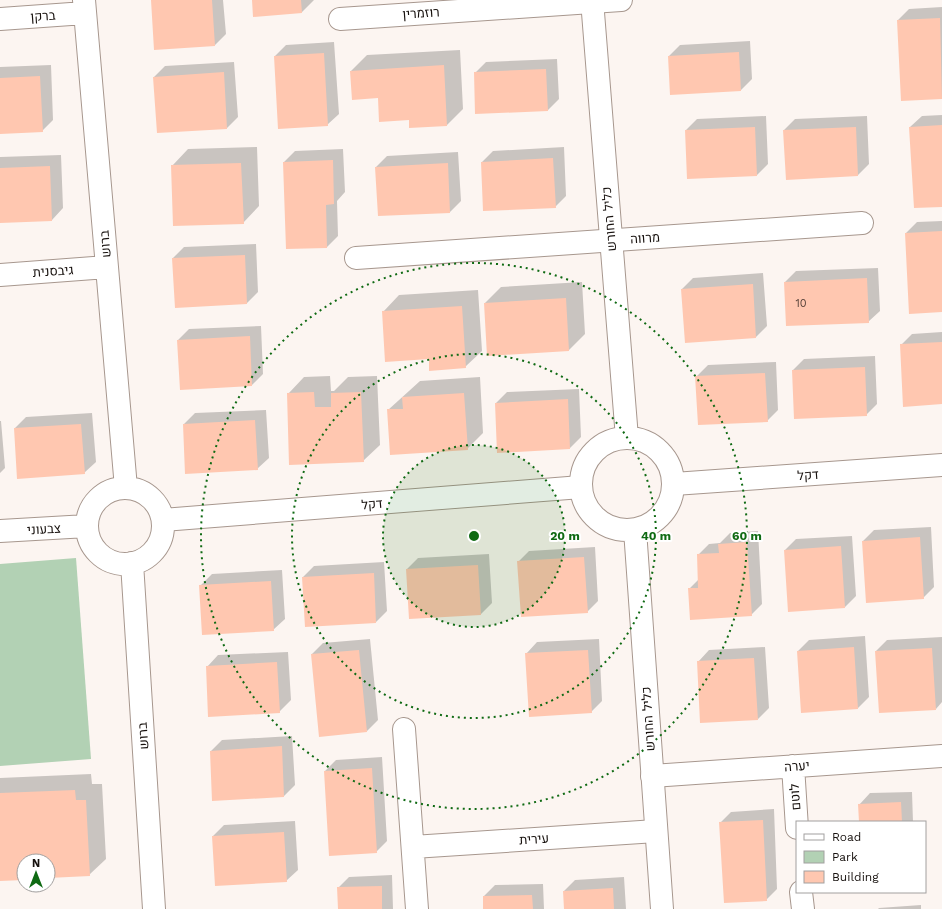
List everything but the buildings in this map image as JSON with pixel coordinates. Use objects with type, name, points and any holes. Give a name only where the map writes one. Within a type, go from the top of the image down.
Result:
[{"type":"street","name":"רוזמרין","points":[[340,19],[621,0]]},
{"type":"street","name":"כליל החורש","points":[[592,1],[627,438]]},
{"type":"street","name":"ברקן","points":[[0,19],[85,6]]},
{"type":"street","name":"ברוש","points":[[85,6],[126,488]]},
{"type":"street","name":"מרווה","points":[[356,258],[862,222]]},
{"type":"street","name":"גיבסנית","points":[[0,275],[106,267]]},
{"type":"street","points":[[627,438],[642,440],[660,451],[669,463],[674,484],[671,498],[665,512],[655,522],[635,530],[612,528],[600,522],[586,506],[581,487],[583,469],[594,451],[612,440],[627,438]]},
{"type":"street","name":"דקל","points":[[674,484],[942,465]]},
{"type":"street","name":"דקל","points":[[163,520],[581,487]]},
{"type":"street","points":[[126,488],[143,492],[159,509],[163,520],[161,538],[156,548],[148,557],[132,564],[120,564],[103,557],[92,544],[88,526],[90,514],[99,500],[108,492],[126,488]]},
{"type":"street","name":"צבעוני","points":[[0,531],[88,526]]},
{"type":"street","name":"כליל החורש","points":[[635,530],[662,909]]},
{"type":"street","name":"ברוש","points":[[132,564],[154,909]]},
{"type":"street","points":[[404,729],[417,909]]},
{"type":"street","name":"יערה","points":[[652,776],[942,756]]},
{"type":"street","name":"לוטם","points":[[793,766],[797,821]]},
{"type":"street","name":"עירית","points":[[413,847],[656,831]]},
{"type":"street","points":[[801,893],[803,909]]},
{"type":"green space","points":[[76,558],[91,759],[0,766],[0,564]]}]
